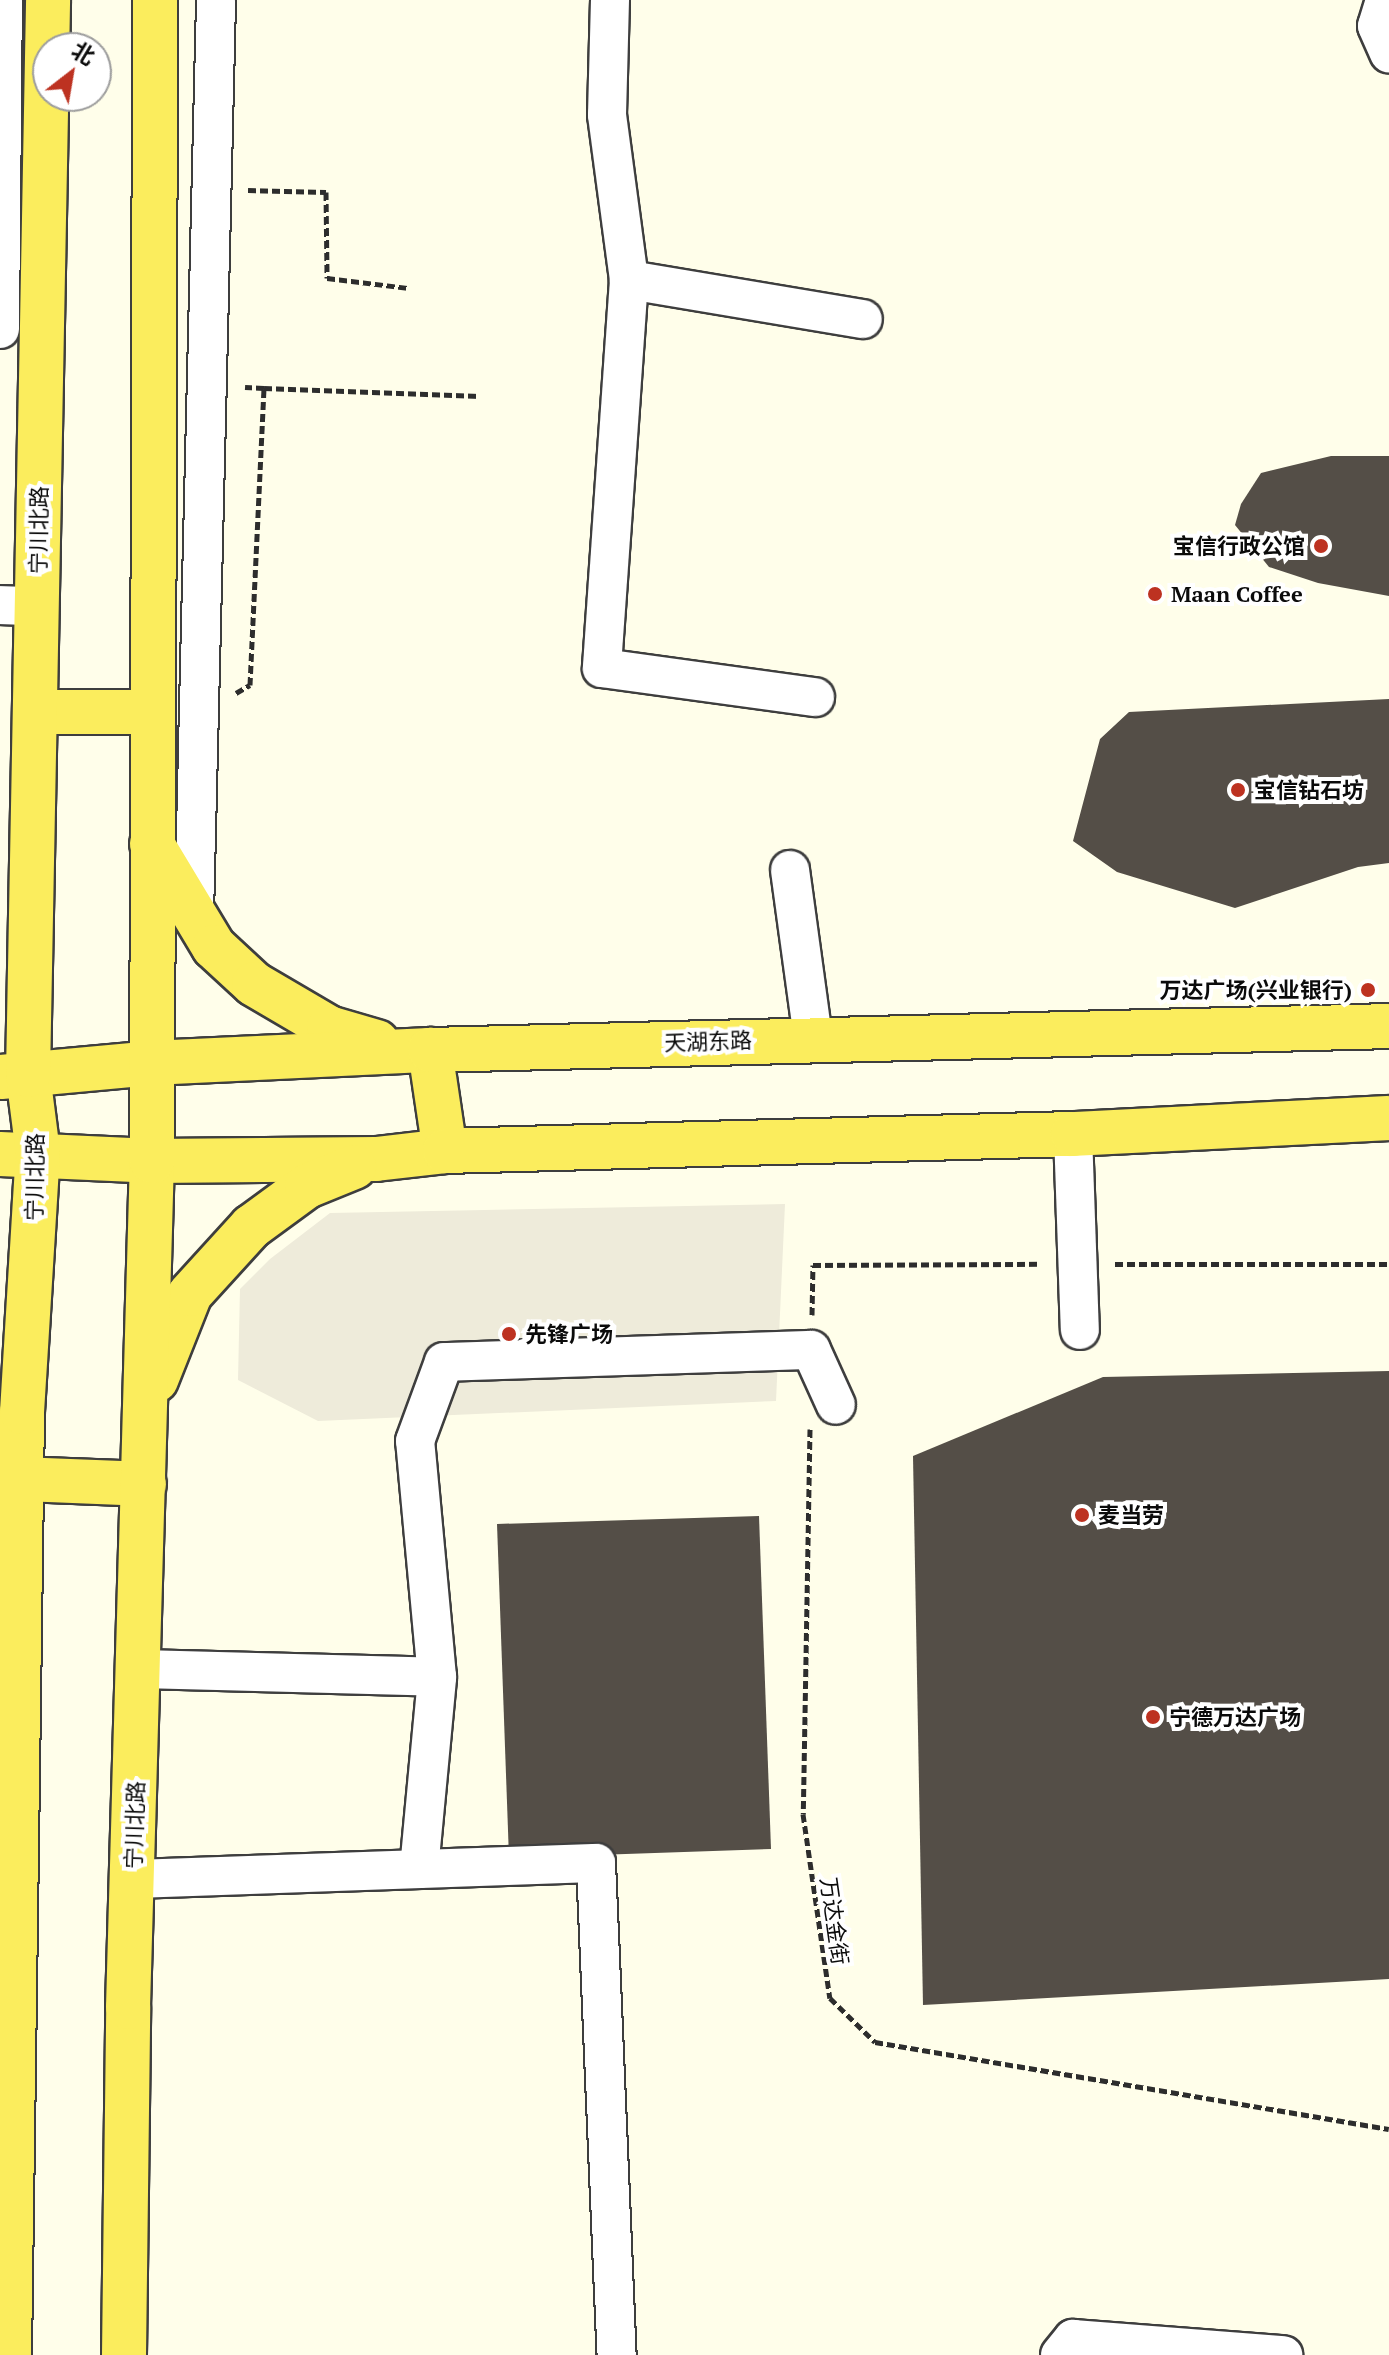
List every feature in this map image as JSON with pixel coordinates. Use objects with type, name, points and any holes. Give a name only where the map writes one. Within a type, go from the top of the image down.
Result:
[{"type":"main road","name":"宁川北路","points":[[48,0],[48,32]]},
{"type":"main road","name":"宁川北路","points":[[124,2355],[132,1879],[141,1669],[152,1161],[155,0]]},
{"type":"main road","name":"宁川北路","points":[[9,2355],[7,1920],[10,1587],[21,1479],[22,1412],[19,1154],[14,1076],[33,841],[35,712],[18,606],[45,112]]},
{"type":"main road","points":[[35,712],[153,712]]},
{"type":"main road","points":[[0,912],[33,841]]},
{"type":"main road","points":[[152,844],[214,947],[254,984],[329,1028],[418,1051],[445,1151]]},
{"type":"main road","name":"天湖东路","points":[[14,1076],[151,1063],[418,1051],[813,1037],[1083,1037],[1389,1026]]},
{"type":"main road","points":[[19,1154],[152,1161],[376,1159],[445,1151],[1073,1134],[1389,1118]]},
{"type":"main road","points":[[145,1408],[190,1294],[251,1227],[307,1186],[376,1159]]},
{"type":"main road","points":[[0,1286],[22,1412]]},
{"type":"main road","points":[[21,1479],[144,1484]]},
{"type":"street","points":[[0,329],[3,0]]},
{"type":"street","points":[[194,915],[216,0]]},
{"type":"street","points":[[610,0],[607,115],[629,280],[602,668],[815,697]]},
{"type":"street","points":[[1385,0],[1377,26],[1389,53]]},
{"type":"street","points":[[2,79],[32,76]]},
{"type":"street","points":[[629,280],[863,319]]},
{"type":"street","points":[[790,870],[813,1037]]},
{"type":"street","points":[[1073,1134],[1080,1330]]},
{"type":"street","points":[[419,1869],[437,1677],[415,1441],[444,1362],[811,1350],[823,1410]]},
{"type":"street","points":[[141,1669],[437,1677]]},
{"type":"street","points":[[132,1879],[596,1863],[617,2355]]},
{"type":"street","points":[[1060,2355],[1073,2339],[1283,2355]]},
{"type":"path","points":[[211,189],[326,192],[327,278],[409,288]]},
{"type":"path","points":[[207,385],[480,396]]},
{"type":"path","points":[[199,711],[250,685],[264,388]]},
{"type":"path","points":[[811,1350],[813,1265]]},
{"type":"path","name":"万达金街","points":[[823,1410],[803,1814],[830,1998],[875,2042],[1389,2129]]},
{"type":"shaded area","name":"先锋广场","points":[[785,1204],[776,1401],[318,1421],[238,1380],[240,1289],[270,1259],[330,1213]]},
{"type":"building","name":"宝信行政公馆","points":[[1331,456],[1389,456],[1389,596],[1318,583],[1269,567],[1235,525],[1241,504],[1261,473]]},
{"type":"building","name":"宝信钻石坊","points":[[1389,699],[1389,863],[1358,867],[1235,908],[1117,872],[1073,841],[1100,739],[1129,712]]},
{"type":"building","name":"宁德万达广场","points":[[1389,1371],[1389,1979],[923,2005],[913,1456],[1103,1377]]},
{"type":"building","points":[[759,1516],[771,1849],[509,1858],[497,1524]]},
{"type":"place","name":"宝信行政公馆","points":[[1321,546]]},
{"type":"place","name":"Maan Coffee","points":[[1155,594]]},
{"type":"place","name":"宝信钻石坊","points":[[1238,790]]},
{"type":"place","name":"万达广场(兴业银行)","points":[[1368,990]]},
{"type":"place","name":"先锋广场","points":[[509,1334]]},
{"type":"place","name":"麦当劳","points":[[1082,1515]]},
{"type":"place","name":"宁德万达广场","points":[[1153,1717]]}]
